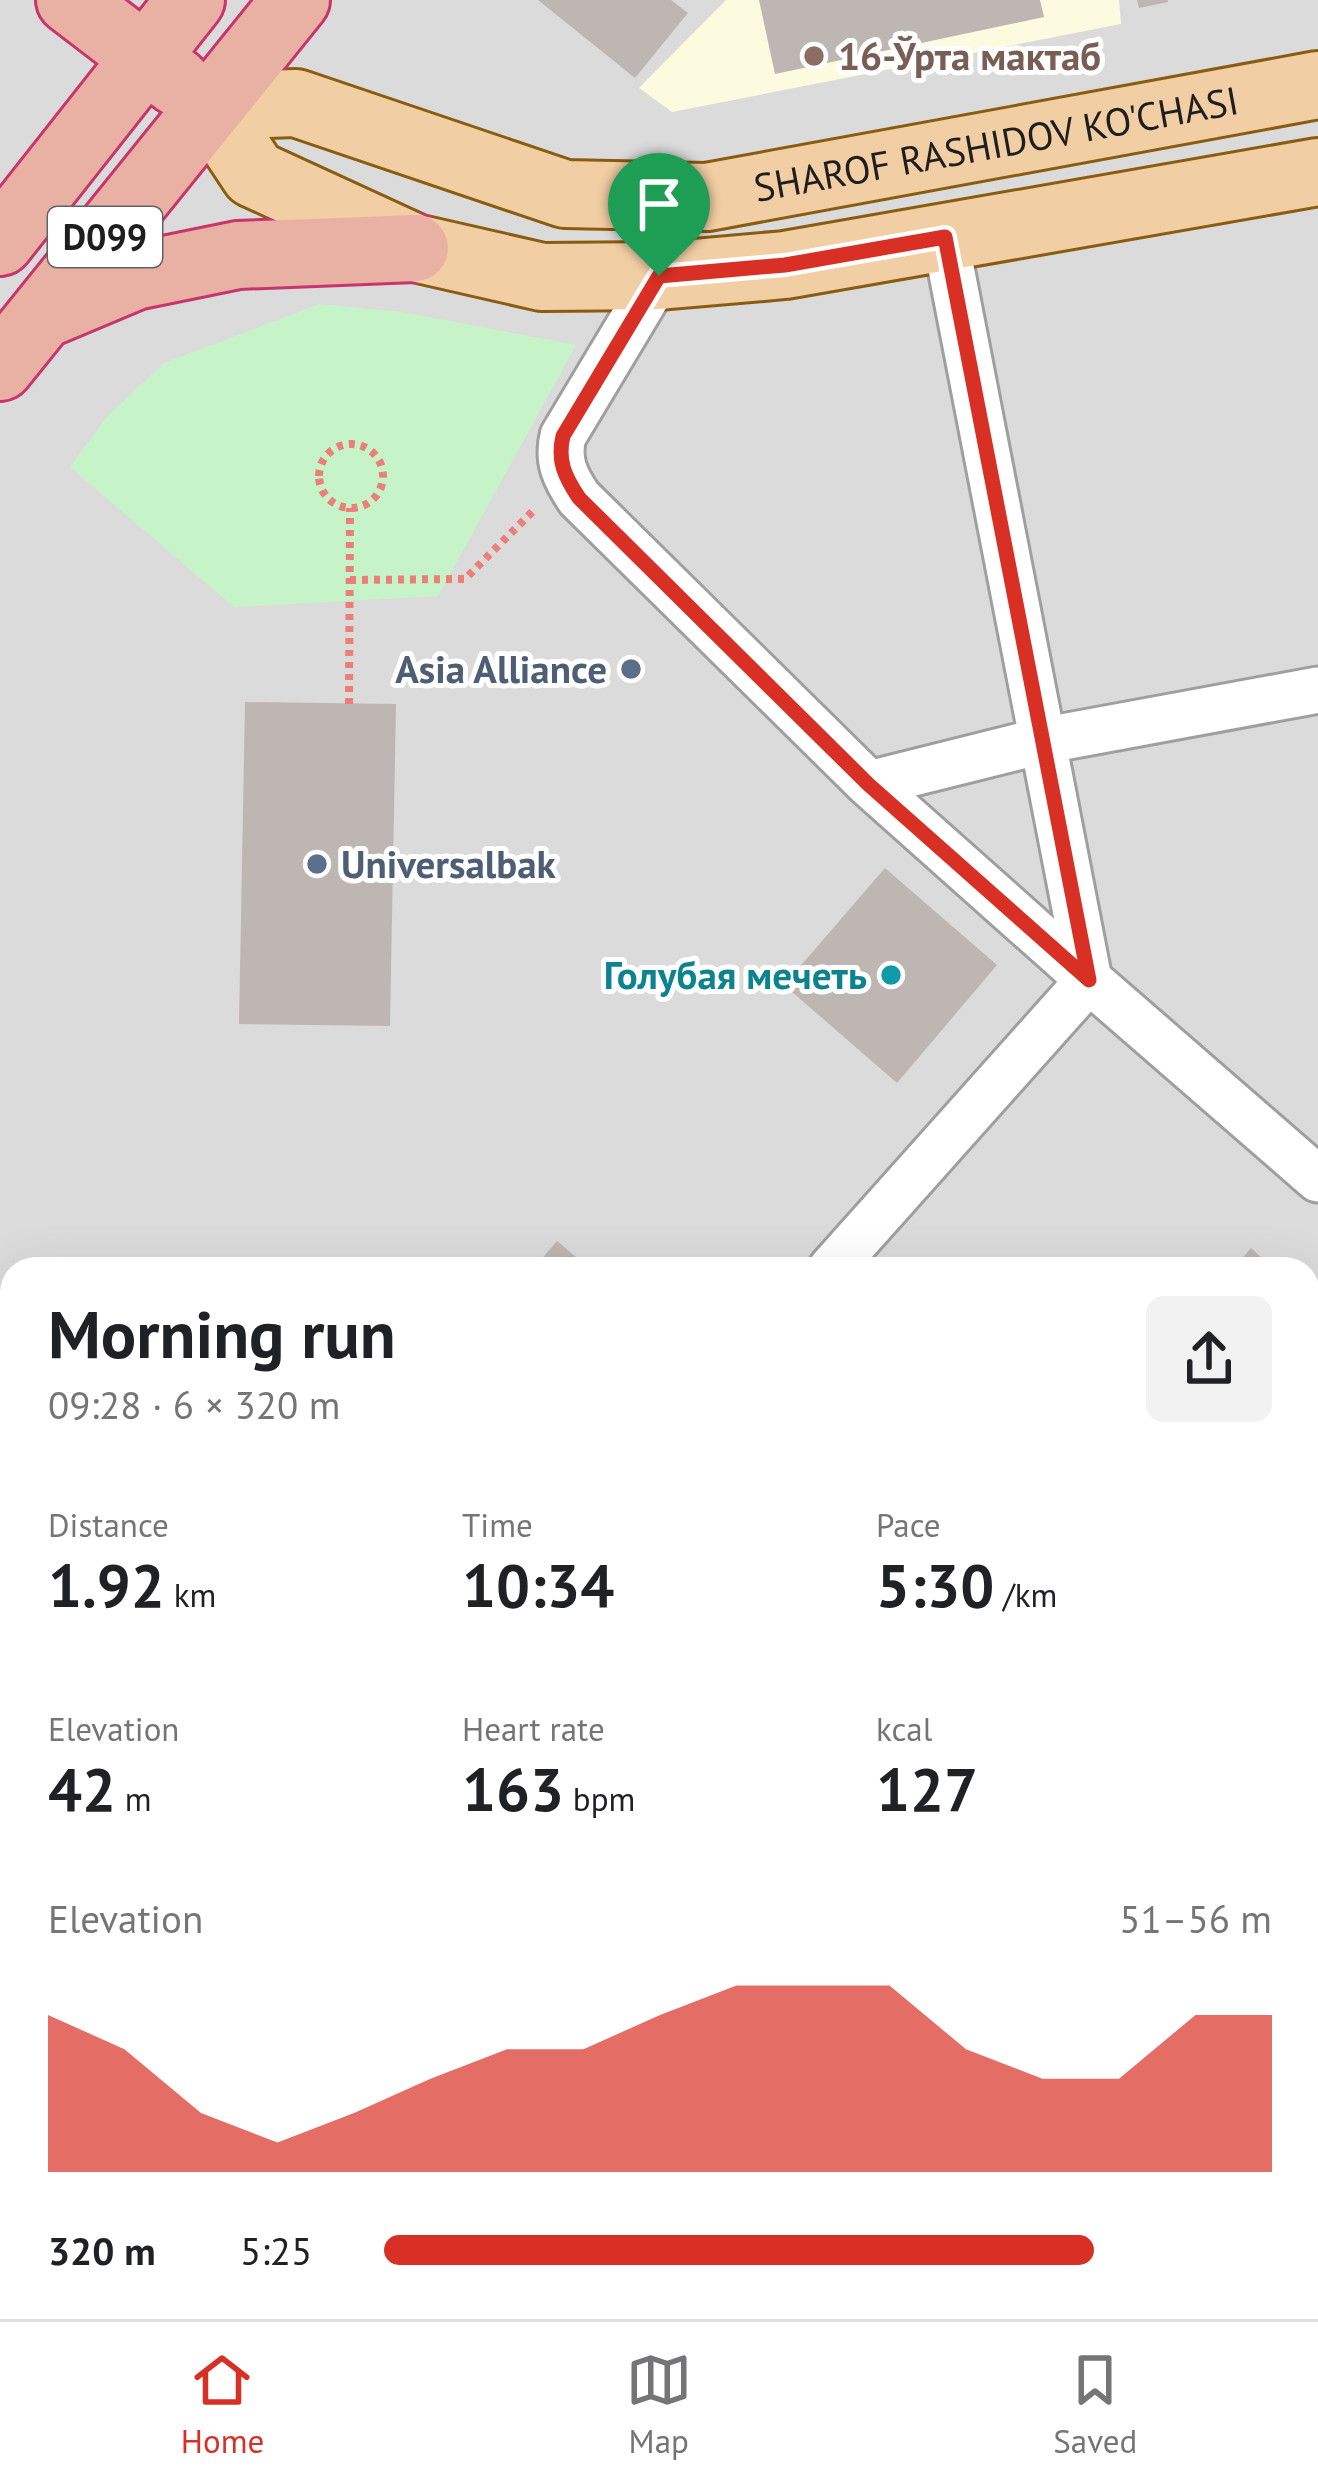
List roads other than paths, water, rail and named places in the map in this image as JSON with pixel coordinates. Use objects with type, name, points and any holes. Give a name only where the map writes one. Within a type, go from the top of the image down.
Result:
[{"type":"highway","points":[[70,0],[209,106]]},
{"type":"highway","name":"D099","points":[[0,242],[191,0]]},
{"type":"highway","name":"D099","points":[[0,367],[296,0]]},
{"type":"highway","points":[[44,314],[135,277],[238,255],[415,248]]},
{"type":"main road","name":"SHAROF RASHIDOV KO'CHASI","points":[[209,106],[296,104],[566,194],[706,196],[1318,85]]},
{"type":"main road","name":"SHAROF RASHIDOV KO'CHASI","points":[[209,106],[254,174],[415,248],[542,278],[659,276],[785,265],[1318,172]]},
{"type":"street","points":[[945,237],[1089,980]]},
{"type":"street","points":[[659,276],[563,436],[559,453],[566,478],[868,784],[1318,1179]]},
{"type":"street","points":[[868,784],[1041,741],[1318,690]]},
{"type":"street","points":[[842,1257],[1089,980]]},
{"type":"place","name":"16-Ўрта мактаб","points":[[814,56]]},
{"type":"place","name":"Asia Alliance","points":[[631,669]]},
{"type":"place","name":"Universalbak","points":[[317,864]]},
{"type":"place","name":"Голубая мечеть","points":[[891,975]]}]
